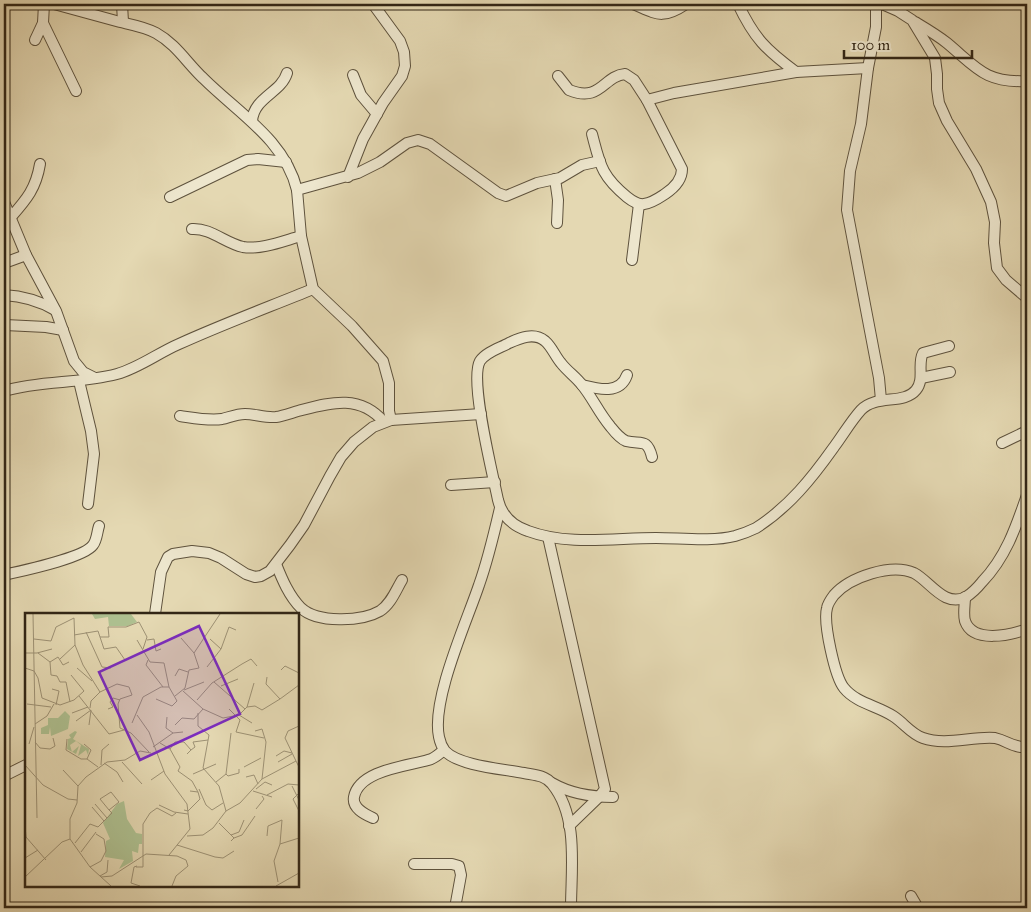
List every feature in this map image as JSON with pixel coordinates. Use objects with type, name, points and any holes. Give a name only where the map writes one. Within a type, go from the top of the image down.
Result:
[{"type":"street","points":[[35,40],[42,23],[44,4]]},
{"type":"street","points":[[54,4],[143,27],[167,40],[202,77],[252,122],[286,162],[294,177],[297,190],[301,236],[313,289],[352,326],[383,361],[389,382],[387,421]]},
{"type":"street","points":[[122,4],[123,22]]},
{"type":"street","points":[[348,176],[363,140],[377,114],[402,76],[405,66],[404,52],[400,41],[373,4]]},
{"type":"street","points":[[633,4],[659,14],[667,14],[686,4]]},
{"type":"street","points":[[738,4],[748,26],[759,40],[772,54],[796,72]]},
{"type":"street","points":[[876,4],[876,27],[868,68],[861,124],[849,178],[847,210],[879,378],[881,400]]},
{"type":"street","points":[[882,4],[898,11],[946,42],[977,70],[994,79],[1008,82],[1027,81]]},
{"type":"street","points":[[912,20],[935,58],[939,103],[947,121],[976,169],[991,202],[995,222],[994,244],[997,268],[1006,280],[1027,298]]},
{"type":"street","points":[[42,23],[76,91]]},
{"type":"street","points":[[647,100],[674,93],[796,72],[868,68]]},
{"type":"street","points":[[252,122],[255,109],[285,78],[287,73]]},
{"type":"street","points":[[354,75],[361,95],[377,114]]},
{"type":"street","points":[[558,76],[569,90],[584,93],[597,91],[618,76],[627,75],[634,80],[647,100],[679,160],[682,172],[678,182],[670,191],[649,203],[639,204],[624,195],[608,180],[592,134]]},
{"type":"street","points":[[297,190],[348,176],[380,162],[407,143],[418,140],[430,144],[498,193],[506,196],[537,182],[555,179],[582,165],[600,161]]},
{"type":"street","points":[[170,197],[247,160],[258,159],[286,162]]},
{"type":"street","points":[[11,217],[34,187],[38,179],[40,164]]},
{"type":"street","points":[[555,179],[558,200],[556,223]]},
{"type":"street","points":[[4,202],[26,255],[56,311],[74,361],[83,372],[95,378]]},
{"type":"street","points":[[632,260],[639,204]]},
{"type":"street","points":[[192,229],[202,229],[237,245],[250,248],[301,236]]},
{"type":"street","points":[[4,263],[26,255]]},
{"type":"street","points":[[4,391],[23,385],[80,381],[124,372],[178,344],[313,289]]},
{"type":"street","points":[[4,295],[26,297],[39,301],[56,311]]},
{"type":"street","points":[[5,325],[46,327],[63,330]]},
{"type":"street","points":[[613,798],[572,793],[536,775],[461,760],[444,750],[439,735],[438,718],[442,696],[462,632],[480,584],[500,508],[481,414],[477,379],[480,362],[485,356],[497,349],[523,338],[535,337],[545,341],[562,364],[582,385],[618,436],[644,444],[652,457]]},
{"type":"street","points":[[500,508],[520,528],[548,537],[581,539],[695,539],[734,536],[754,529],[785,507],[811,479],[860,411],[869,404],[881,400],[895,399],[911,394],[916,389],[920,378],[923,353],[950,346]]},
{"type":"street","points":[[920,378],[950,372]]},
{"type":"street","points":[[582,385],[597,389],[610,389],[621,385],[627,375]]},
{"type":"street","points":[[80,381],[94,454],[88,504]]},
{"type":"street","points":[[180,416],[205,419],[223,419],[234,415],[248,414],[278,417],[310,408],[348,402],[367,408],[387,421]]},
{"type":"street","points":[[155,613],[161,572],[168,557],[173,554],[192,551],[209,554],[221,558],[246,574],[255,577],[270,571],[304,525],[341,458],[361,435],[387,421],[481,414]]},
{"type":"street","points":[[1002,443],[1027,431]]},
{"type":"street","points":[[451,485],[495,482]]},
{"type":"street","points":[[1027,495],[1011,540],[1001,558],[989,574],[965,597],[957,599],[945,597],[919,576],[902,570],[893,570],[870,574],[845,585],[833,596],[826,612],[832,650],[841,683],[850,694],[893,716],[916,736],[922,738],[948,740],[995,738],[1017,748],[1027,747]]},
{"type":"street","points":[[4,575],[36,568],[88,550],[95,541],[99,526]]},
{"type":"street","points":[[548,537],[606,789],[569,826]]},
{"type":"street","points":[[276,564],[285,585],[303,609],[314,615],[338,619],[358,618],[380,611],[388,604],[402,580]]},
{"type":"street","points":[[965,597],[964,618],[967,625],[974,630],[994,636],[1013,634],[1027,629]]},
{"type":"street","points":[[373,818],[358,810],[354,802],[356,791],[360,786],[374,776],[388,770],[432,759],[444,750]]},
{"type":"street","points":[[4,776],[25,767]]},
{"type":"street","points":[[551,783],[563,805],[569,826],[571,908]]},
{"type":"street","points":[[414,864],[452,864],[459,866],[461,875],[455,908]]},
{"type":"street","points":[[911,896],[918,908]]}]
